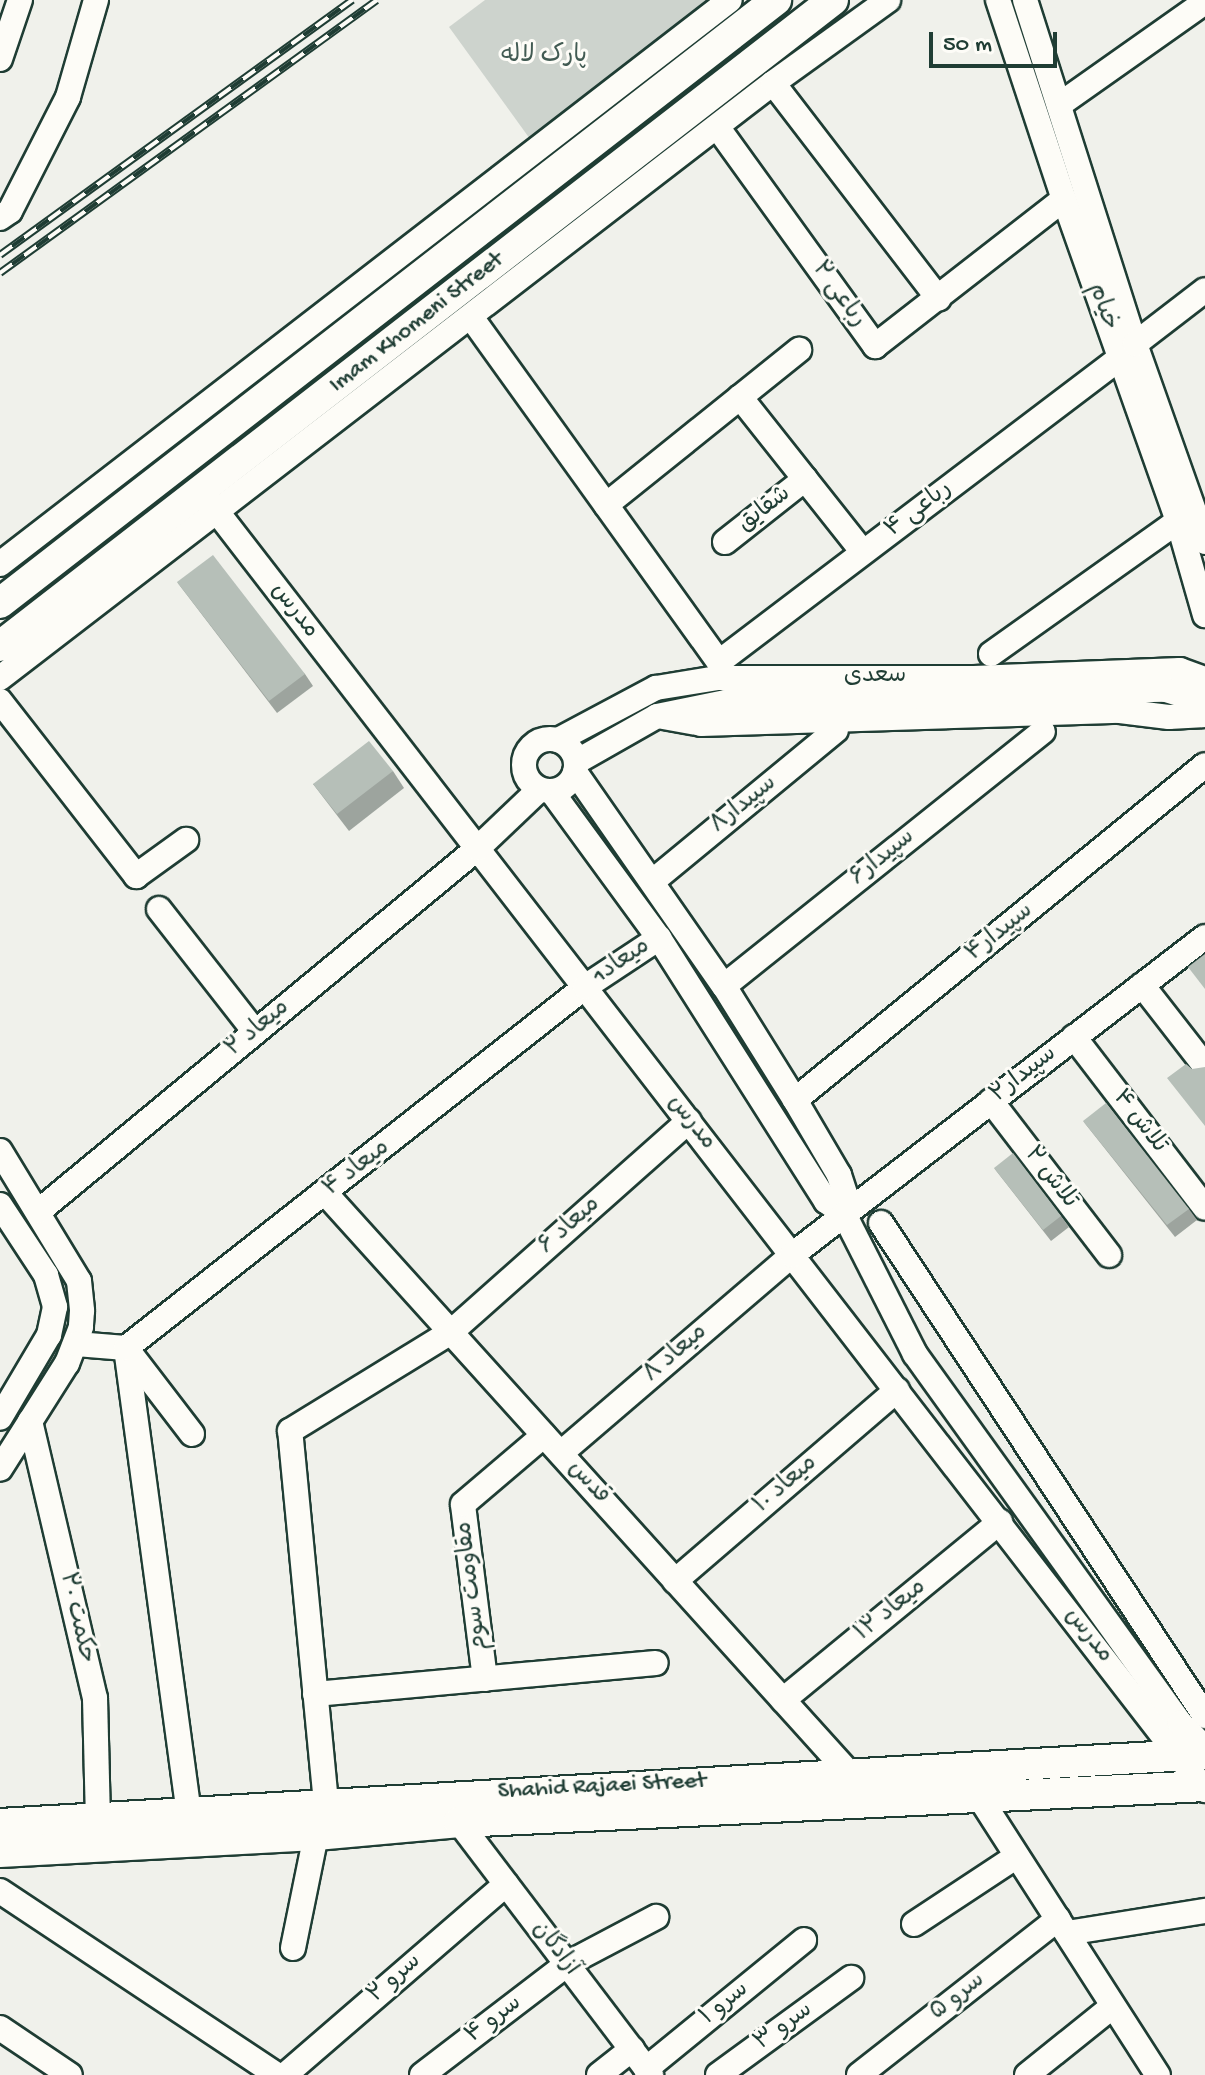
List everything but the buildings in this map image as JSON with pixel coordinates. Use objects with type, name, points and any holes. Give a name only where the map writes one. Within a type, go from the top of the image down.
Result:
[{"type":"main road","name":"Imam Khomeni Street","points":[[0,603],[776,0]]},
{"type":"main road","name":"Imam Khomeni Street","points":[[0,646],[124,567],[833,0]]},
{"type":"main road","points":[[179,464],[209,501]]},
{"type":"main road","name":"Shahid Rajaei Street","points":[[0,1852],[316,1835],[459,1809],[849,1773],[1197,1753]]},
{"type":"main road","name":"Shahid Rajaei Street","points":[[0,1824],[326,1803],[459,1809],[1205,1787]]},
{"type":"street","points":[[0,59],[20,0]]},
{"type":"street","points":[[0,218],[10,211],[68,97],[96,0]]},
{"type":"street","points":[[0,564],[730,0]]},
{"type":"street","name":"خیام","points":[[998,0],[1064,199],[1205,542]]},
{"type":"street","name":"خیام","points":[[1025,0],[1059,105],[1128,351]]},
{"type":"street","points":[[1059,105],[1205,2]]},
{"type":"street","points":[[209,501],[471,317],[877,3]]},
{"type":"street","points":[[1021,68],[1044,58]]},
{"type":"street","points":[[773,83],[939,299]]},
{"type":"street","name":"رباعی ۲","points":[[718,128],[875,346],[1064,199]]},
{"type":"street","name":"رباعی ۴","points":[[606,505],[719,662],[1205,290]]},
{"type":"street","points":[[471,317],[606,505],[799,350]]},
{"type":"street","points":[[740,397],[863,552]]},
{"type":"street","name":"شقایق","points":[[725,542],[805,479]]},
{"type":"street","name":"مدرس","points":[[209,501],[1084,1631],[1197,1753]]},
{"type":"street","points":[[991,654],[1191,505]]},
{"type":"street","name":"خیام","points":[[1191,505],[1205,615]]},
{"type":"street","points":[[0,678],[124,567]]},
{"type":"street","name":"سعدی","points":[[558,740],[656,688],[697,680],[748,677],[974,678],[1180,670],[1203,675]]},
{"type":"street","name":"سعدی","points":[[576,767],[657,716],[726,702],[1166,690],[1205,702]]},
{"type":"street","points":[[0,701],[136,876],[186,840]]},
{"type":"street","name":"سعدی","points":[[657,716],[701,724],[1106,712],[1205,715]]},
{"type":"street","name":"سپیدار۸","points":[[653,881],[836,730]]},
{"type":"street","name":"سپیدار۶","points":[[724,986],[1043,731]]},
{"type":"street","points":[[542,739],[558,740],[571,749],[576,767],[724,986],[839,1175],[845,1194],[844,1214],[826,1201],[659,938],[546,791],[526,779],[523,763],[529,748],[542,739]]},
{"type":"street","name":"سپیدار۴","points":[[795,1100],[1205,765]]},
{"type":"street","points":[[478,848],[546,791],[565,787],[576,767]]},
{"type":"street","name":"میعاد ۲","points":[[39,1211],[478,848]]},
{"type":"street","points":[[159,909],[255,1032]]},
{"type":"street","name":"سپیدار۲","points":[[792,1255],[1205,937]]},
{"type":"street","name":"میعاد1","points":[[585,987],[659,938]]},
{"type":"street","points":[[1142,985],[1205,1066]]},
{"type":"street","name":"میعاد ۴","points":[[126,1348],[326,1194],[585,987]]},
{"type":"street","name":"تلاش ۴","points":[[1074,1037],[1205,1208]]},
{"type":"street","name":"تلاش ۲","points":[[991,1101],[1109,1255]]},
{"type":"street","name":"میعاد ۶","points":[[315,1694],[290,1431],[451,1332],[689,1121]]},
{"type":"street","points":[[0,1151],[79,1281],[82,1311],[76,1344],[0,1469]]},
{"type":"street","name":"قدس","points":[[326,1194],[849,1773]]},
{"type":"street","points":[[0,1205],[46,1275],[55,1307],[49,1335],[0,1418]]},
{"type":"street","name":"مدرس","points":[[844,1214],[915,1354],[1105,1616],[1180,1723],[1197,1753]]},
{"type":"street","points":[[881,1223],[1205,1716]]},
{"type":"street","name":"میعاد ۸","points":[[552,1444],[792,1255]]},
{"type":"street","name":"میعاد ۱۰","points":[[675,1581],[890,1381],[915,1354],[953,1331]]},
{"type":"street","points":[[76,1344],[126,1348],[192,1434]]},
{"type":"street","points":[[126,1348],[189,1813]]},
{"type":"street","name":"حکمت ۲۰","points":[[30,1421],[95,1698],[98,1818]]},
{"type":"street","name":"مقاومت سوم","points":[[485,1679],[463,1504],[552,1444]]},
{"type":"street","name":"میعاد ۱۲","points":[[783,1700],[1000,1522]]},
{"type":"street","points":[[1084,1631],[1128,1599]]},
{"type":"street","points":[[326,1803],[315,1694],[656,1663]]},
{"type":"street","points":[[1197,1753],[1205,1787]]},
{"type":"street","points":[[978,1795],[1158,2075]]},
{"type":"street","name":"آزادگان","points":[[459,1809],[506,1884],[649,2072]]},
{"type":"street","points":[[293,1948],[316,1835]]},
{"type":"street","points":[[914,1924],[1017,1856]]},
{"type":"street","name":"سرو ۲","points":[[285,2075],[506,1884]]},
{"type":"street","points":[[0,1891],[277,2075]]},
{"type":"street","points":[[1062,1926],[1205,1911]]},
{"type":"street","name":"سرو ۴","points":[[422,2075],[567,1964],[656,1917]]},
{"type":"street","name":"سرو ۵","points":[[859,2075],[1062,1926]]},
{"type":"street","name":"سرو ۱","points":[[649,2072],[804,1940]]},
{"type":"street","name":"سرو ۳","points":[[718,2075],[851,1978]]},
{"type":"street","points":[[1027,2075],[1113,2006]]},
{"type":"street","points":[[0,2028],[70,2075]]},
{"type":"street","points":[[599,2075],[632,2049]]},
{"type":"green space","name":"پارک لاله","points":[[485,0],[714,0],[530,139],[449,27]]},
{"type":"railway","points":[[0,255],[352,0]]},
{"type":"railway","points":[[0,273],[377,0]]}]
